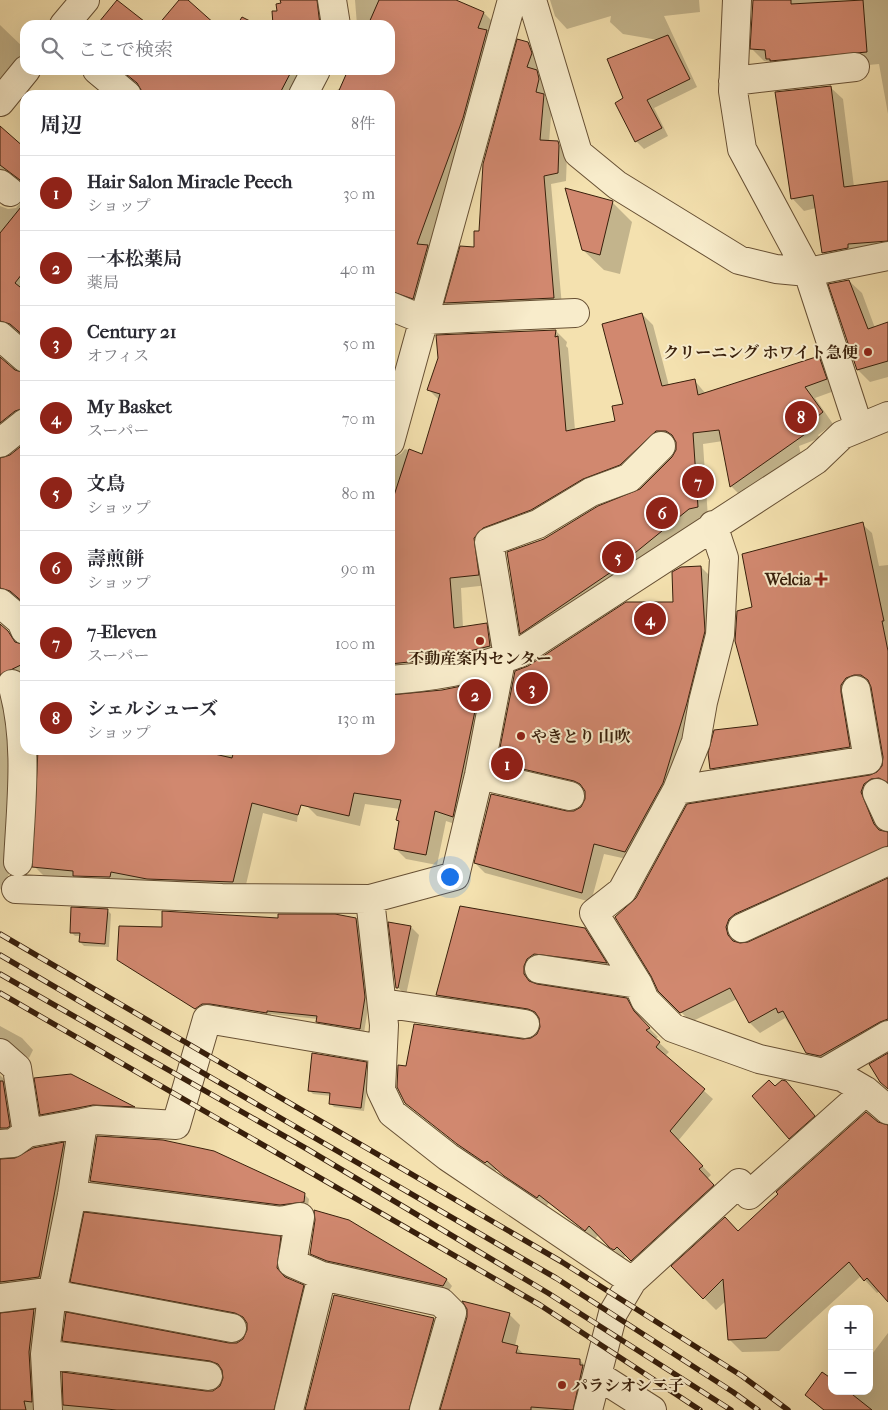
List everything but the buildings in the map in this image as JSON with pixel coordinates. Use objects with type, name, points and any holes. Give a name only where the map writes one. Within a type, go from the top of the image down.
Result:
[{"type":"street","points":[[68,20],[85,0]]},
{"type":"street","points":[[332,0],[335,20]]},
{"type":"street","points":[[516,0],[578,153],[617,185],[739,260],[776,269],[808,272],[888,256]]},
{"type":"street","points":[[395,424],[516,0]]},
{"type":"street","points":[[737,0],[733,81],[742,149],[808,272],[860,428]]},
{"type":"street","points":[[733,81],[855,67]]},
{"type":"street","points":[[0,102],[22,75]]},
{"type":"street","points":[[103,75],[120,90]]},
{"type":"street","points":[[306,90],[313,75]]},
{"type":"street","points":[[395,308],[424,320],[575,313]]},
{"type":"street","points":[[0,336],[20,354]]},
{"type":"street","points":[[395,680],[426,678],[519,653],[640,575],[713,525],[816,460],[842,435],[888,416]]},
{"type":"street","points":[[0,443],[20,427]]},
{"type":"street","points":[[16,888],[213,898],[370,900],[456,876],[505,658],[489,542],[538,524],[591,492],[629,478],[661,446]]},
{"type":"street","points":[[713,525],[724,558],[720,635],[703,702],[696,742],[677,790],[622,891],[594,912],[638,984],[645,1000],[673,1028],[759,1059],[842,1077],[866,1091],[888,1110]]},
{"type":"street","points":[[0,603],[20,621]]},
{"type":"street","points":[[12,685],[19,706],[20,722]]},
{"type":"street","points":[[677,790],[868,760],[856,690]]},
{"type":"street","points":[[18,862],[23,770],[22,755]]},
{"type":"street","points":[[479,775],[570,796]]},
{"type":"street","points":[[742,928],[888,861]]},
{"type":"street","points":[[370,900],[382,1003],[381,1090],[392,1113],[448,1157],[632,1282]]},
{"type":"street","points":[[539,969],[638,984]]},
{"type":"street","points":[[382,1003],[524,1024]]},
{"type":"street","points":[[0,1144],[13,1143],[28,1133],[96,1120],[176,1125],[207,1019],[382,1049]]},
{"type":"street","points":[[823,1073],[888,1036]]},
{"type":"street","points":[[0,1053],[16,1068],[28,1133]]},
{"type":"street","points":[[588,1410],[613,1313],[632,1282],[739,1182],[749,1195],[866,1091]]},
{"type":"street","points":[[48,1405],[44,1354],[52,1294],[84,1123]]},
{"type":"street","points":[[72,1195],[281,1221],[300,1217],[292,1263],[322,1276],[441,1302],[452,1313],[424,1410]]},
{"type":"street","points":[[289,1410],[322,1276]]},
{"type":"street","points":[[0,1298],[40,1293],[52,1294],[232,1328]]},
{"type":"street","points":[[44,1354],[208,1376]]},
{"type":"street","points":[[597,1375],[652,1410]]},
{"type":"railway","points":[[0,934],[562,1262],[742,1376],[788,1410]]},
{"type":"railway","points":[[0,955],[556,1278],[758,1410]]},
{"type":"railway","points":[[0,974],[307,1149],[548,1293],[731,1410]]},
{"type":"railway","points":[[0,993],[540,1305],[700,1410]]},
{"type":"place","name":"クリーニング ホワイト急便","points":[[868,352]]},
{"type":"place","name":"シェルシューズ","points":[[801,417]]},
{"type":"place","name":"7-Eleven","points":[[698,482]]},
{"type":"place","name":"壽煎餅","points":[[662,513]]},
{"type":"place","name":"文鳥","points":[[618,557]]},
{"type":"place","name":"Welcia","points":[[821,579]]},
{"type":"place","name":"My Basket","points":[[650,619]]},
{"type":"place","name":"不動産案内センター","points":[[480,641]]},
{"type":"place","name":"Century 21","points":[[532,688]]},
{"type":"place","name":"一本松薬局","points":[[475,695]]},
{"type":"place","name":"やきとり 山吹","points":[[521,736]]},
{"type":"place","name":"Hair Salon Miracle Peech","points":[[507,764]]},
{"type":"place","name":"パラシオン二子","points":[[562,1385]]}]
